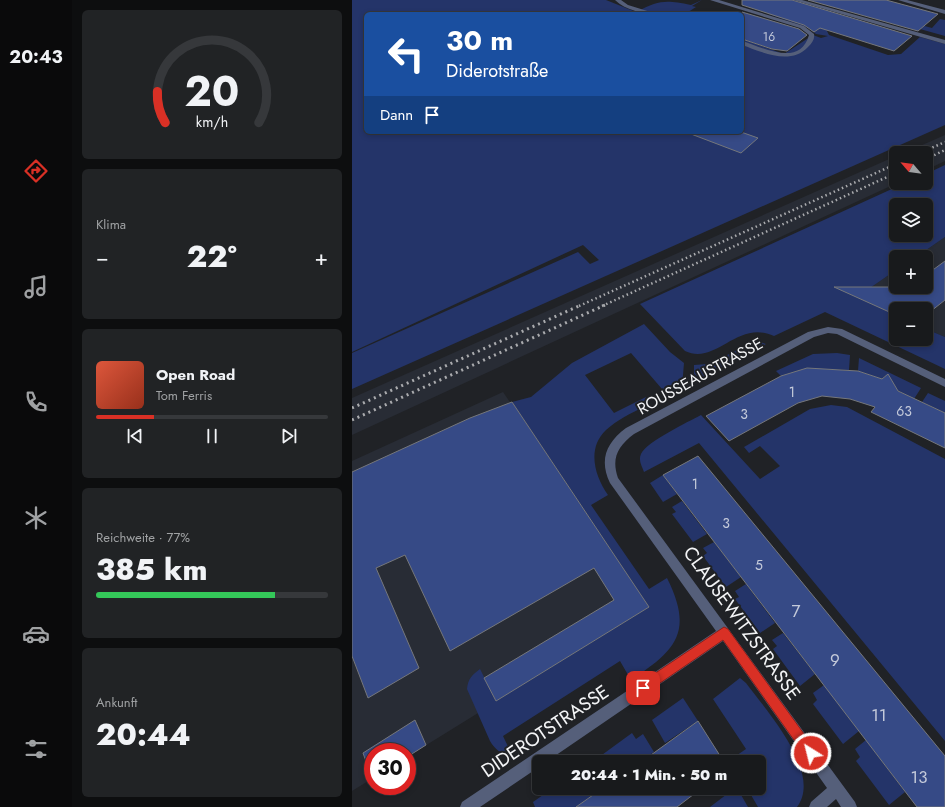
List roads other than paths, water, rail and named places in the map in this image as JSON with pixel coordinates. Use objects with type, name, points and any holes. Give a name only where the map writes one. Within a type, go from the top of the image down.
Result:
[{"type":"street","points":[[618,0],[626,6],[647,12]]},
{"type":"street","points":[[713,0],[802,27],[812,35],[812,40],[797,53],[791,55],[781,56],[744,43]]},
{"type":"street","points":[[796,0],[945,42]]},
{"type":"street","points":[[901,0],[945,12]]},
{"type":"street","name":"ROUSSEAUSTRASSE","points":[[614,480],[609,464],[611,453],[615,443],[622,436],[811,334],[828,330],[839,331],[945,383]]},
{"type":"street","name":"CLAUSEWITZSTRASSE","points":[[614,480],[850,807]]},
{"type":"street","name":"DIDEROTSTRASSE","points":[[467,807],[724,633]]},
{"type":"street","points":[[816,807],[837,789]]},
{"type":"railway","points":[[933,147],[945,142]]},
{"type":"railway","points":[[933,156],[945,150]]},
{"type":"railway","points":[[579,306],[889,167]]},
{"type":"railway","points":[[602,306],[889,176]]},
{"type":"railway","points":[[352,408],[581,305]]},
{"type":"railway","points":[[352,420],[605,305]]}]
